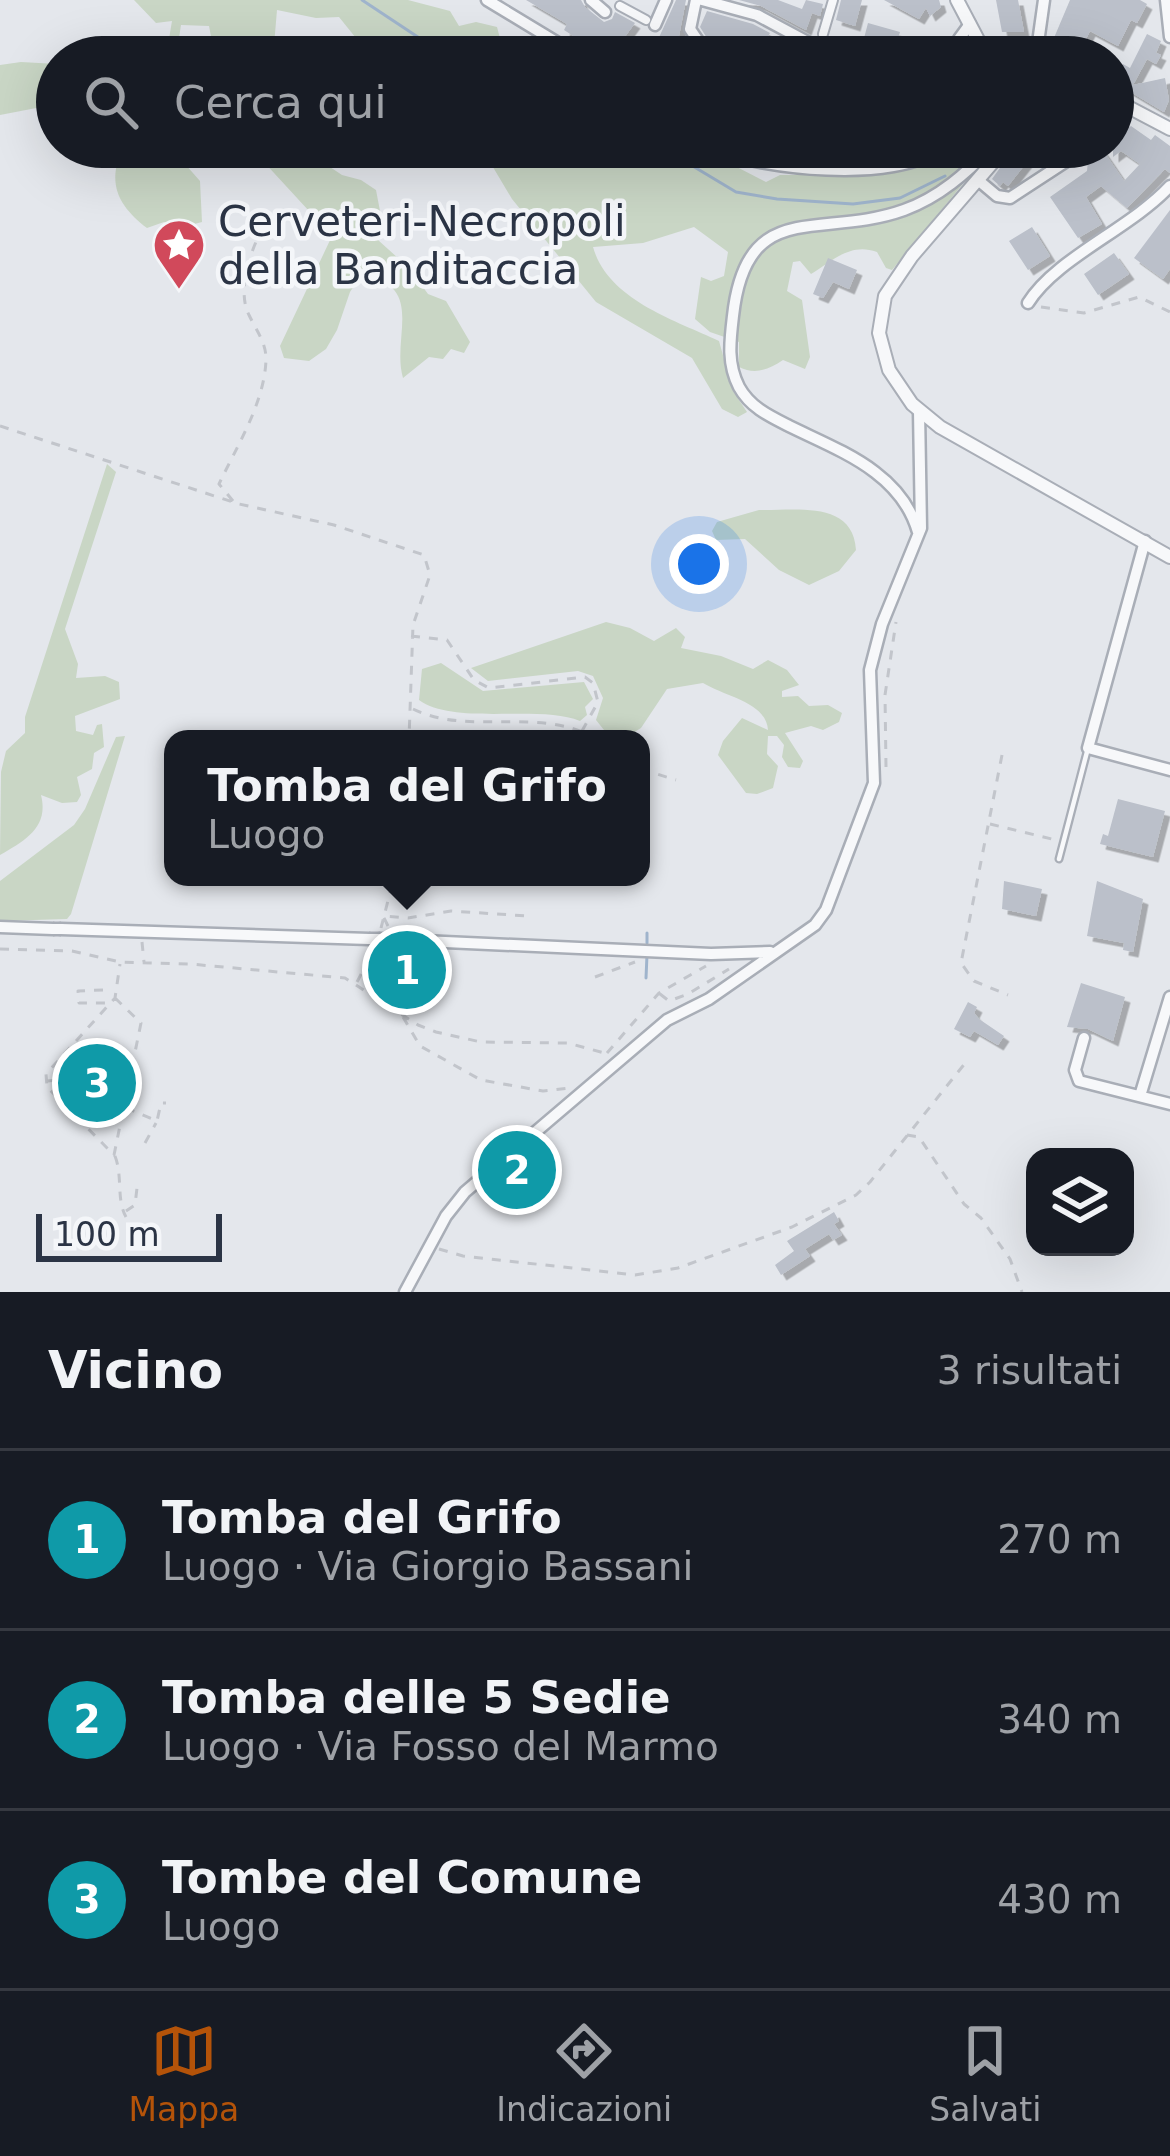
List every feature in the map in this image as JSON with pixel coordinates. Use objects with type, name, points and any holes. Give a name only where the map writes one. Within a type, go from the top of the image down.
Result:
[{"type":"street","points":[[487,0],[546,36]]},
{"type":"street","points":[[590,0],[651,22],[666,0]]},
{"type":"street","points":[[695,36],[690,29],[699,0],[723,2],[757,15],[790,36]]},
{"type":"street","points":[[823,34],[832,0]]},
{"type":"street","points":[[957,0],[976,36]]},
{"type":"street","points":[[1039,36],[1044,0]]},
{"type":"street","points":[[1166,0],[1170,38]]},
{"type":"street","points":[[757,15],[763,2]]},
{"type":"street","points":[[961,36],[970,24]]},
{"type":"street","points":[[1134,110],[1170,129]]},
{"type":"street","points":[[804,168],[854,168]]},
{"type":"street","points":[[919,535],[903,499],[875,470],[767,415],[744,395],[730,360],[737,283],[749,254],[770,237],[786,230],[869,219],[910,208],[970,168]]},
{"type":"street","points":[[987,168],[906,263],[881,309],[879,333],[885,362],[902,392],[946,431],[1170,557]]},
{"type":"street","points":[[978,180],[998,196],[1010,198],[1056,168]]},
{"type":"street","points":[[1028,303],[1047,280],[1132,221],[1170,186]]},
{"type":"street","points":[[405,1292],[446,1216],[487,1173],[667,1020],[709,999],[815,925],[826,910],[874,783],[870,670],[882,624],[919,535],[923,502],[919,411]]},
{"type":"street","points":[[1144,541],[1088,748],[1170,770]]},
{"type":"street","points":[[0,927],[720,954],[773,951]]},
{"type":"street","points":[[1140,1096],[1170,997]]},
{"type":"street","points":[[1084,1038],[1077,1079],[1170,1104]]},
{"type":"lane","points":[[1060,859],[1088,748]]},
{"type":"path","points":[[238,505],[219,484],[256,403],[266,365],[266,350],[245,308],[244,287],[260,230],[270,216]]},
{"type":"path","points":[[1028,303],[1084,314],[1139,297],[1170,312]]},
{"type":"path","points":[[0,426],[238,505],[334,525],[424,555],[430,575],[411,636],[410,730]]},
{"type":"path","points":[[874,783],[889,763],[885,694],[895,623]]},
{"type":"path","points":[[411,636],[447,640],[474,680],[489,688],[585,676],[593,682],[598,702],[583,730],[527,719],[439,721],[411,708]]},
{"type":"path","points":[[1002,755],[961,963],[974,981],[1008,995]]},
{"type":"path","points":[[650,772],[676,780]]},
{"type":"path","points":[[987,824],[1064,842]]},
{"type":"path","points":[[383,916],[408,918],[451,911],[528,916]]},
{"type":"path","points":[[142,940],[145,964]]},
{"type":"path","points":[[0,949],[72,951],[120,962],[344,978],[418,1025],[470,1041],[568,1043],[607,1054]]},
{"type":"path","points":[[596,977],[627,967],[641,951]]},
{"type":"path","points":[[597,1067],[658,993],[720,954]]},
{"type":"path","points":[[46,1081],[50,1067],[112,1000],[120,962]]},
{"type":"path","points":[[387,1004],[422,984],[409,978],[416,966]]},
{"type":"path","points":[[658,993],[669,1001],[733,968]]},
{"type":"path","points":[[103,990],[78,991],[79,1004],[112,1000],[141,1023],[114,1155]]},
{"type":"path","points":[[402,1015],[421,1046],[482,1080],[543,1091],[573,1086]]},
{"type":"path","points":[[432,1246],[463,1256],[624,1275],[678,1268],[792,1227],[856,1195],[966,1062]]},
{"type":"path","points":[[46,1081],[81,1078]]},
{"type":"path","points":[[46,1081],[114,1155],[120,1174],[119,1208],[125,1214],[135,1205],[137,1188]]},
{"type":"path","points":[[146,1142],[160,1103],[166,1103]]},
{"type":"path","points":[[124,1107],[157,1121]]},
{"type":"path","points":[[906,1135],[919,1137],[964,1204],[991,1231],[1010,1259],[1022,1292]]},
{"type":"green space","points":[[134,0],[408,0],[450,11],[459,26],[476,22],[497,27],[499,36],[354,36],[339,17],[277,10],[275,36],[211,36],[209,26],[181,25],[179,36],[170,36],[172,21],[156,23]]},
{"type":"green space","points":[[36,63],[36,108],[0,115],[0,65]]},
{"type":"green space","points":[[116,168],[189,168],[200,181],[202,222],[179,228],[164,222],[147,228],[126,208]]},
{"type":"green space","points":[[269,168],[332,168],[376,190],[378,240],[409,268],[428,294],[446,301],[470,342],[464,353],[451,349],[443,359],[429,357],[403,378],[400,301],[381,281],[361,275],[326,349],[309,361],[284,358],[280,346],[332,236]]},
{"type":"green space","points":[[494,168],[739,168],[766,182],[780,175],[976,168],[892,270],[877,252],[858,249],[811,274],[800,261],[793,262],[787,291],[802,300],[810,357],[805,369],[783,360],[761,370],[739,367],[739,342],[710,332],[695,319],[701,277],[711,281],[724,276],[728,252],[694,227],[643,243],[593,247],[601,265],[628,294],[719,341],[733,391],[747,412],[738,417],[722,409],[692,358],[596,302],[512,199]]},
{"type":"green space","points":[[107,464],[116,472],[65,629],[78,664],[76,678],[105,676],[119,682],[120,699],[75,716],[76,731],[93,735],[102,724],[104,747],[94,753],[92,769],[77,777],[81,795],[77,802],[62,803],[41,795],[38,824],[27,838],[0,855],[1,772],[6,751],[25,733],[25,717]]},
{"type":"green space","points":[[759,510],[805,510],[834,516],[845,523],[856,550],[839,571],[809,585],[779,570],[745,539],[716,540],[712,531],[717,522]]},
{"type":"green space","points":[[606,622],[654,641],[676,628],[685,637],[681,648],[753,669],[768,660],[787,670],[799,685],[782,691],[782,697],[798,696],[809,706],[828,705],[842,713],[839,722],[823,730],[811,726],[785,733],[803,761],[800,768],[788,767],[782,757],[784,745],[777,736],[768,736],[767,754],[778,766],[773,788],[746,793],[718,755],[742,718],[768,730],[760,713],[743,701],[703,683],[667,689],[641,728],[604,730],[596,720],[603,698],[593,676],[578,671],[488,681],[471,668]]},
{"type":"green space","points":[[441,663],[483,691],[584,682],[593,699],[580,721],[543,714],[475,714],[435,708],[419,700],[422,669]]},
{"type":"green space","points":[[125,736],[71,914],[67,919],[0,921],[0,881],[74,825],[116,737]]},
{"type":"building","points":[[526,0],[581,0],[604,22],[615,12],[635,23],[625,36],[573,36],[564,30],[567,24]]},
{"type":"building","points":[[676,0],[686,0],[679,36],[660,36]]},
{"type":"building","points":[[739,0],[778,0],[802,9],[806,0],[823,4],[820,16],[812,13],[806,30]]},
{"type":"building","points":[[841,0],[862,0],[855,26],[836,20]]},
{"type":"building","points":[[884,0],[939,0],[941,7],[930,16],[926,8],[919,19]]},
{"type":"building","points":[[996,0],[1018,0],[1024,32],[1002,32]]},
{"type":"building","points":[[1070,0],[1140,0],[1147,4],[1123,36],[1090,31],[1088,36],[1055,36]]},
{"type":"building","points":[[707,11],[770,33],[706,36],[700,27]]},
{"type":"building","points":[[868,23],[900,32],[899,36],[865,36]]},
{"type":"building","points":[[1147,34],[1161,41],[1156,64],[1147,59],[1134,83],[1134,60]]},
{"type":"building","points":[[1165,78],[1169,100],[1164,112],[1134,94],[1134,85]]},
{"type":"building","points":[[1134,128],[1170,146],[1170,173],[1165,169],[1127,208],[1101,186],[1086,197],[1102,224],[1078,238],[1050,197],[1087,168],[1115,168],[1124,181],[1140,164],[1134,160]]},
{"type":"building","points":[[1000,168],[1022,168],[1008,186],[992,179]]},
{"type":"building","points":[[1170,210],[1170,269],[1163,279],[1134,258]]},
{"type":"building","points":[[1032,227],[1050,256],[1028,270],[1009,241]]},
{"type":"building","points":[[1114,253],[1129,274],[1098,295],[1084,274]]},
{"type":"building","points":[[828,258],[857,270],[849,289],[833,282],[823,298],[813,294]]},
{"type":"building","points":[[1118,799],[1165,811],[1153,857],[1100,844],[1103,834],[1108,836]]},
{"type":"building","points":[[1004,881],[1042,889],[1036,916],[1002,909]]},
{"type":"building","points":[[1097,881],[1143,899],[1133,952],[1123,950],[1124,943],[1087,936]]},
{"type":"building","points":[[1081,983],[1125,997],[1113,1041],[1088,1029],[1067,1027]]},
{"type":"building","points":[[968,1002],[977,1007],[974,1013],[979,1019],[1004,1036],[998,1045],[974,1031],[970,1037],[954,1029]]},
{"type":"building","points":[[834,1212],[839,1221],[834,1224],[842,1235],[833,1240],[829,1234],[805,1249],[810,1256],[781,1275],[775,1265],[794,1251],[787,1241]]},
{"type":"waterway","points":[[362,0],[416,36]]},
{"type":"waterway","points":[[696,168],[736,192],[853,204],[900,198],[945,176]]},
{"type":"waterway","points":[[647,933],[647,943]]},
{"type":"waterway","points":[[646,978],[647,955]]},
{"type":"place","name":"Cerveteri-Necropoli della Banditaccia","points":[[179,291]]},
{"type":"place","name":"Tomba del Grifo","points":[[407,970]]},
{"type":"place","name":"Tombe del Comune","points":[[97,1083]]},
{"type":"place","name":"Tomba delle 5 Sedie","points":[[517,1170]]}]
